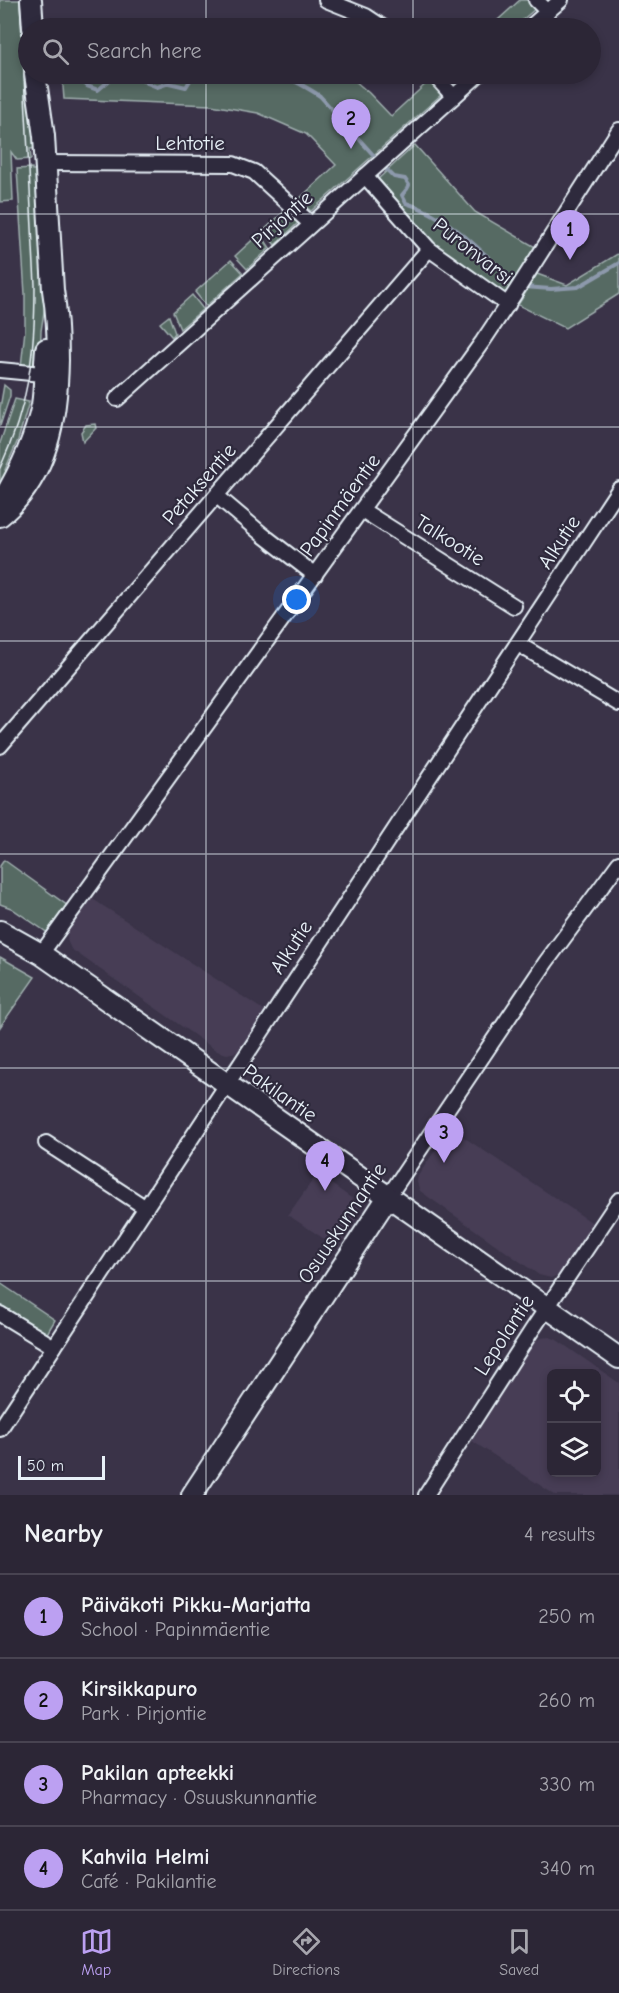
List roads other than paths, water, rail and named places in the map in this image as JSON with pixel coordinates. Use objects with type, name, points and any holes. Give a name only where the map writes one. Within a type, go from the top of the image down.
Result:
[{"type":"main road","points":[[31,0],[32,18]]},
{"type":"main road","points":[[0,505],[24,460],[37,425],[51,375],[57,310],[52,290],[44,136],[36,84]]},
{"type":"main road","points":[[0,516],[24,490],[47,447],[56,413],[51,375]]},
{"type":"main road","name":"Pakilantie","points":[[0,931],[41,954],[619,1358]]},
{"type":"main road","name":"Osuuskunnantie","points":[[192,1495],[388,1197]]},
{"type":"street","points":[[326,0],[369,18]]},
{"type":"street","points":[[536,0],[548,12]]},
{"type":"street","points":[[541,18],[561,0]]},
{"type":"street","points":[[442,84],[453,96]]},
{"type":"street","name":"Pirjontie","points":[[117,399],[467,84]]},
{"type":"street","name":"Papinmäentie","points":[[41,954],[512,299],[619,130]]},
{"type":"street","name":"Lehtotie","points":[[46,163],[233,164],[254,172],[311,224]]},
{"type":"street","name":"Puronvarsi","points":[[370,172],[429,249],[512,299]]},
{"type":"street","name":"Petaksentie","points":[[0,746],[429,249]]},
{"type":"street","points":[[0,370],[51,375]]},
{"type":"street","name":"Alkutie","points":[[0,1429],[401,816],[518,644],[619,489]]},
{"type":"street","points":[[217,496],[315,575]]},
{"type":"street","name":"Talkootie","points":[[362,510],[514,606]]},
{"type":"street","points":[[518,644],[619,704]]},
{"type":"street","name":"Osuuskunnantie","points":[[388,1197],[546,962],[619,862]]},
{"type":"street","points":[[46,1143],[146,1208]]},
{"type":"street","name":"Lepolantie","points":[[426,1495],[619,1200]]},
{"type":"street","points":[[0,1314],[54,1347]]},
{"type":"waterway","points":[[85,84],[98,90],[105,84]]},
{"type":"waterway","points":[[150,84],[157,87],[166,84]]},
{"type":"waterway","points":[[173,84],[186,87],[188,84]]},
{"type":"waterway","points":[[299,84],[320,96],[377,159]]},
{"type":"waterway","points":[[382,165],[394,177],[405,179],[409,185],[402,195],[406,203],[452,226],[517,285]]},
{"type":"waterway","points":[[524,287],[551,289],[578,287],[619,263]]},
{"type":"tram line","points":[[20,0],[21,18]]},
{"type":"tram line","points":[[0,468],[24,400],[34,333],[35,285],[24,84]]},
{"type":"place","name":"Kirsikkapuro","points":[[351,149]]},
{"type":"place","name":"Päiväkoti Pikku-Marjatta","points":[[570,260]]},
{"type":"place","name":"Pakilan apteekki","points":[[444,1163]]},
{"type":"place","name":"Kahvila Helmi","points":[[325,1191]]}]
